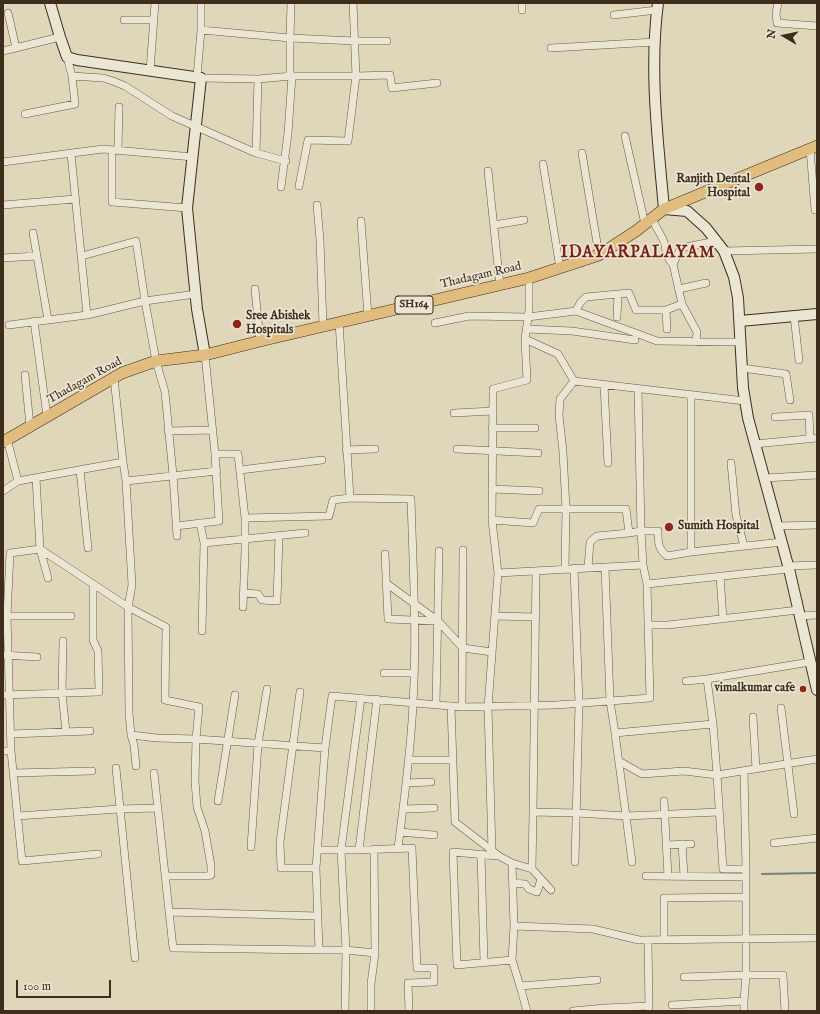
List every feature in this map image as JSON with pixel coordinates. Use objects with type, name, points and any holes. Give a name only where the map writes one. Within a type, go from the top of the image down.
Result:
[{"type":"main road","points":[[50,3],[67,57],[77,60],[199,78],[196,126],[187,208],[196,294],[205,355]]},
{"type":"main road","points":[[658,6],[655,42],[655,78],[664,209],[687,211],[706,228],[724,251],[734,277],[738,298],[742,368],[748,418],[789,567],[813,666],[817,690]]},
{"type":"main road","name":"Thadagam Road","points":[[5,440],[122,373],[156,361],[205,355],[339,322],[530,278],[599,255],[648,222],[664,209],[814,147]]},
{"type":"main road","points":[[740,321],[817,314]]},
{"type":"street","points":[[150,71],[155,3]]},
{"type":"street","points":[[201,3],[199,78],[258,79],[291,76],[390,75],[392,88],[437,83]]},
{"type":"street","points":[[281,187],[286,161],[291,76],[291,3]]},
{"type":"street","points":[[299,186],[308,140],[348,141],[356,76],[353,3]]},
{"type":"street","points":[[778,3],[776,13],[777,23],[817,26]]},
{"type":"street","points":[[614,15],[658,6]]},
{"type":"street","points":[[8,13],[16,48]]},
{"type":"street","points":[[124,20],[154,20]]},
{"type":"street","points":[[201,30],[290,38],[387,41]]},
{"type":"street","points":[[3,50],[60,37]]},
{"type":"street","points":[[551,48],[655,42]]},
{"type":"street","points":[[25,114],[75,104],[72,76],[67,57]]},
{"type":"street","points":[[72,76],[103,78],[113,81],[125,86],[172,116],[256,153],[286,161]]},
{"type":"street","points":[[256,153],[258,79]]},
{"type":"street","points":[[119,107],[112,202],[187,208]]},
{"type":"street","points":[[625,136],[648,222],[665,244],[664,249],[669,261],[673,264],[682,304],[696,332],[696,342]]},
{"type":"street","points":[[814,147],[815,210],[817,210]]},
{"type":"street","points":[[3,162],[103,150],[193,157]]},
{"type":"street","points":[[582,153],[599,255]]},
{"type":"street","points":[[71,154],[87,315]]},
{"type":"street","points":[[542,164],[560,268]]},
{"type":"street","points":[[488,171],[500,284]]},
{"type":"street","points":[[3,205],[75,199]]},
{"type":"street","points":[[317,205],[320,240],[323,326]]},
{"type":"street","points":[[494,225],[524,220]]},
{"type":"street","points":[[361,221],[368,316]]},
{"type":"street","points":[[33,233],[48,320]]},
{"type":"street","points":[[673,264],[681,248],[716,241]]},
{"type":"street","points":[[82,256],[136,242],[156,361],[165,392],[177,536]]},
{"type":"street","points":[[724,251],[817,249]]},
{"type":"street","points":[[3,258],[37,256]]},
{"type":"street","points":[[492,851],[488,706],[498,573],[492,520],[493,389],[527,380],[525,339],[530,278]]},
{"type":"street","points":[[679,289],[706,283]]},
{"type":"street","points":[[255,289],[260,341]]},
{"type":"street","points":[[576,311],[580,303],[586,297],[629,293],[636,310],[666,310],[682,304]]},
{"type":"street","points":[[9,325],[87,315],[145,301],[196,294]]},
{"type":"street","points":[[617,317],[618,294]]},
{"type":"street","points":[[666,310],[667,329]]},
{"type":"street","points":[[435,323],[469,316],[528,317],[576,311],[657,341],[740,342]]},
{"type":"street","points":[[794,316],[799,360]]},
{"type":"street","points":[[34,321],[47,416]]},
{"type":"street","points":[[339,322],[350,498]]},
{"type":"street","points":[[527,328],[572,331],[635,340]]},
{"type":"street","points":[[525,339],[558,354],[574,381]]},
{"type":"street","points":[[176,526],[219,521],[217,471],[205,355]]},
{"type":"street","points":[[742,368],[786,374],[790,400]]},
{"type":"street","points":[[25,375],[30,426]]},
{"type":"street","points":[[114,378],[126,481],[132,585],[128,607],[129,713],[136,766]]},
{"type":"street","points":[[574,381],[745,401]]},
{"type":"street","points":[[565,569],[566,509],[563,452],[559,415],[560,398],[574,381]]},
{"type":"street","points":[[604,384],[608,463]]},
{"type":"street","points":[[319,950],[316,868],[325,748],[332,696],[462,707],[534,706],[650,698],[647,584],[643,565],[641,531],[638,388]]},
{"type":"street","points":[[691,395],[691,552]]},
{"type":"street","points":[[454,413],[493,411]]},
{"type":"street","points":[[755,444],[814,439],[809,415],[775,417]]},
{"type":"street","points":[[492,428],[535,428]]},
{"type":"street","points":[[168,431],[213,430]]},
{"type":"street","points":[[5,440],[18,481]]},
{"type":"street","points":[[346,450],[375,449]]},
{"type":"street","points":[[457,449],[538,453]]},
{"type":"street","points":[[215,454],[238,454],[245,518],[243,607]]},
{"type":"street","points":[[240,470],[322,460]]},
{"type":"street","points":[[3,491],[18,481],[123,462]]},
{"type":"street","points":[[730,463],[736,515],[744,546]]},
{"type":"street","points":[[80,470],[88,548]]},
{"type":"street","points":[[126,481],[217,471]]},
{"type":"street","points":[[765,478],[817,475]]},
{"type":"street","points":[[36,478],[40,549],[48,578]]},
{"type":"street","points":[[492,489],[539,491]]},
{"type":"street","points":[[245,518],[329,516],[333,500],[350,498],[411,499],[414,604],[413,703],[409,760],[398,848]]},
{"type":"street","points":[[492,520],[533,524],[540,509],[626,510],[629,533]]},
{"type":"street","points":[[200,523],[204,543],[202,631]]},
{"type":"street","points":[[778,526],[817,525]]},
{"type":"street","points":[[588,568],[590,542],[597,536],[641,531],[658,531],[658,540],[661,552],[667,556],[782,542]]},
{"type":"street","points":[[204,543],[305,533]]},
{"type":"street","points":[[244,593],[258,594],[262,600],[277,601],[279,536]]},
{"type":"street","points":[[3,550],[10,554],[40,549],[128,607],[166,627],[165,700],[199,707],[196,739],[195,781],[197,807],[205,831],[212,875],[166,876]]},
{"type":"street","points":[[462,707],[464,550]]},
{"type":"street","points":[[436,705],[439,551]]},
{"type":"street","points":[[10,554],[6,579],[6,695],[22,861],[98,854]]},
{"type":"street","points":[[386,554],[388,619],[438,621]]},
{"type":"street","points":[[498,573],[643,565]]},
{"type":"street","points":[[647,584],[817,565]]},
{"type":"street","points":[[605,567],[610,701],[632,862]]},
{"type":"street","points":[[574,568],[579,703],[575,862]]},
{"type":"street","points":[[532,869],[536,571]]},
{"type":"street","points":[[720,576],[723,619]]},
{"type":"street","points":[[386,583],[438,621],[463,648],[492,652]]},
{"type":"street","points":[[6,695],[99,692],[98,651],[93,640],[93,584]]},
{"type":"street","points":[[648,625],[668,625],[799,613],[817,615]]},
{"type":"street","points":[[5,616],[71,616]]},
{"type":"street","points":[[495,616],[536,617]]},
{"type":"street","points":[[63,641],[62,693],[66,732]]},
{"type":"street","points":[[6,655],[37,657]]},
{"type":"street","points":[[686,681],[813,666]]},
{"type":"street","points":[[384,673],[414,673]]},
{"type":"street","points":[[707,679],[714,724],[723,869],[746,873]]},
{"type":"street","points":[[251,847],[258,744],[267,689]]},
{"type":"street","points":[[300,692],[280,842],[281,868],[316,868]]},
{"type":"street","points":[[218,801],[235,696]]},
{"type":"street","points":[[345,1011],[346,950],[341,850],[361,698]]},
{"type":"street","points":[[359,850],[377,699]]},
{"type":"street","points":[[451,706],[455,822],[499,856],[512,863],[532,869],[551,890]]},
{"type":"street","points":[[781,708],[794,814]]},
{"type":"street","points":[[753,716],[756,769]]},
{"type":"street","points":[[615,733],[714,724]]},
{"type":"street","points":[[10,734],[90,731]]},
{"type":"street","points":[[131,735],[157,738],[196,739],[325,748]]},
{"type":"street","points":[[3,751],[11,751]]},
{"type":"street","points":[[619,760],[642,774],[684,771],[717,775],[817,759]]},
{"type":"street","points":[[409,760],[452,760]]},
{"type":"street","points":[[116,768],[135,958]]},
{"type":"street","points":[[13,773],[92,771]]},
{"type":"street","points":[[744,771],[746,873],[746,975],[744,1011]]},
{"type":"street","points":[[154,773],[173,948],[346,950],[375,953]]},
{"type":"street","points":[[406,783],[431,782]]},
{"type":"street","points":[[664,801],[668,876]]},
{"type":"street","points":[[18,816],[119,809],[158,808]]},
{"type":"street","points":[[403,809],[434,808]]},
{"type":"street","points":[[533,812],[626,816],[719,812]]},
{"type":"street","points":[[400,832],[434,835]]},
{"type":"street","points":[[774,843],[817,838]]},
{"type":"street","points":[[682,844],[684,876]]},
{"type":"street","points":[[666,845],[691,844]]},
{"type":"street","points":[[318,850],[412,848],[417,968],[434,968],[434,982],[408,983],[409,1011]]},
{"type":"street","points":[[371,1011],[371,984],[375,953],[374,849]]},
{"type":"street","points":[[499,856],[453,852],[456,965],[512,960]]},
{"type":"street","points":[[481,854],[484,962]]},
{"type":"street","points":[[512,863],[514,926],[512,960],[527,1011]]},
{"type":"street","points":[[646,876],[746,873]]},
{"type":"street","points":[[513,883],[525,884],[537,892],[541,879]]},
{"type":"street","points":[[664,940],[664,898],[746,897]]},
{"type":"street","points":[[170,912],[318,916]]},
{"type":"street","points":[[514,926],[593,929],[639,940],[817,938]]},
{"type":"street","points":[[573,1011],[605,1008],[649,1009],[648,940]]},
{"type":"street","points":[[684,978],[783,975],[785,1011]]},
{"type":"street","points":[[520,986],[597,980]]},
{"type":"street","points":[[672,1005],[744,1001]]},
{"type":"waterway","points":[[762,874],[817,873]]},
{"type":"place","name":"Ranjith Dental Hospital","points":[[759,187]]},
{"type":"place","name":"Sree Abishek Hospitals","points":[[237,324]]},
{"type":"place","name":"Sumith Hospital","points":[[669,527]]},
{"type":"place","name":"vimalkumar cafe","points":[[803,689]]},
{"type":"district","name":"IDAYARPALAYAM","points":[[638,254]]}]
